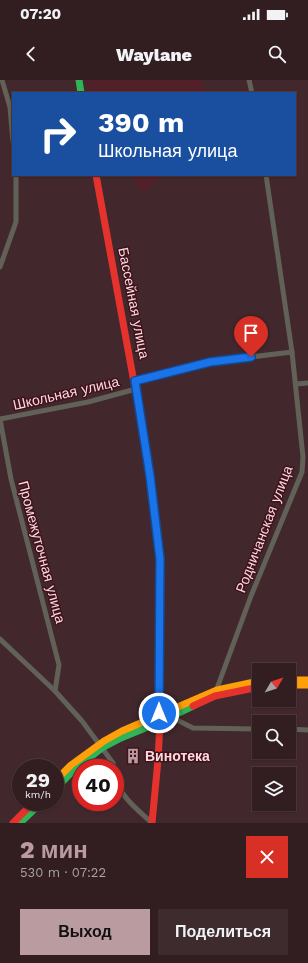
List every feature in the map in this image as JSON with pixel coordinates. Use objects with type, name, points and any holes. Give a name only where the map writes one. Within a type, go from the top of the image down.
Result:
[{"type":"street","points":[[2,80],[10,107],[12,130]]},
{"type":"street","points":[[79,80],[81,92]]},
{"type":"street","points":[[249,80],[252,92]]},
{"type":"street","points":[[0,267],[16,222],[16,176]]},
{"type":"street","name":"Бассейная улица","points":[[96,176],[135,381],[150,476],[160,559],[158,760],[152,823]]},
{"type":"street","name":"Родничанская улица","points":[[216,693],[251,596],[302,472],[303,456],[296,384],[266,176]]},
{"type":"street","name":"Школьная улица","points":[[135,381],[210,362],[292,352]]},
{"type":"street","points":[[296,384],[308,383]]},
{"type":"street","name":"Школьная улица","points":[[0,419],[88,402],[136,389]]},
{"type":"street","name":"Промежуточная улица","points":[[0,419],[11,479],[60,665],[55,691]]},
{"type":"street","points":[[0,639],[55,691],[82,721],[110,759]]},
{"type":"street","points":[[296,680],[308,680]]},
{"type":"street","points":[[64,772],[71,765],[101,746],[216,693],[252,683]]},
{"type":"street","points":[[296,685],[308,685]]},
{"type":"street","points":[[159,719],[171,717],[216,693],[252,688]]},
{"type":"street","points":[[171,717],[193,728],[252,729]]},
{"type":"street","points":[[296,730],[308,730]]},
{"type":"street","points":[[64,780],[101,746]]},
{"type":"street","points":[[124,794],[128,801],[152,823]]},
{"type":"street","points":[[13,823],[25,811]]},
{"type":"street","points":[[24,822],[34,811]]},
{"type":"shaded area","points":[[86,80],[201,80],[207,92],[89,92]]},
{"type":"shaded area","points":[[131,176],[164,176],[143,192]]},
{"type":"traffic: fast","points":[[79,80],[81,92]]},
{"type":"traffic: fast","points":[[140,415],[150,476],[160,559],[160,573]]},
{"type":"traffic: fast","points":[[64,780],[75,769],[102,748],[193,706]]},
{"type":"traffic: fast","points":[[20,823],[33,811]]},
{"type":"traffic: slow","points":[[296,680],[308,680]]},
{"type":"traffic: slow","points":[[64,772],[71,765],[104,741],[122,731],[217,690],[252,682]]},
{"type":"traffic: slow","points":[[296,685],[308,685]]},
{"type":"traffic: jam","points":[[96,176],[140,415]]},
{"type":"traffic: jam","points":[[152,823],[160,722],[160,573]]},
{"type":"traffic: jam","points":[[193,706],[215,696],[252,688]]},
{"type":"traffic: jam","points":[[13,823],[25,811]]},
{"type":"place","name":"Винотека","points":[[133,756]]},
{"type":"route","points":[[159,713],[160,559],[150,476],[135,381],[210,362],[251,357]]}]
